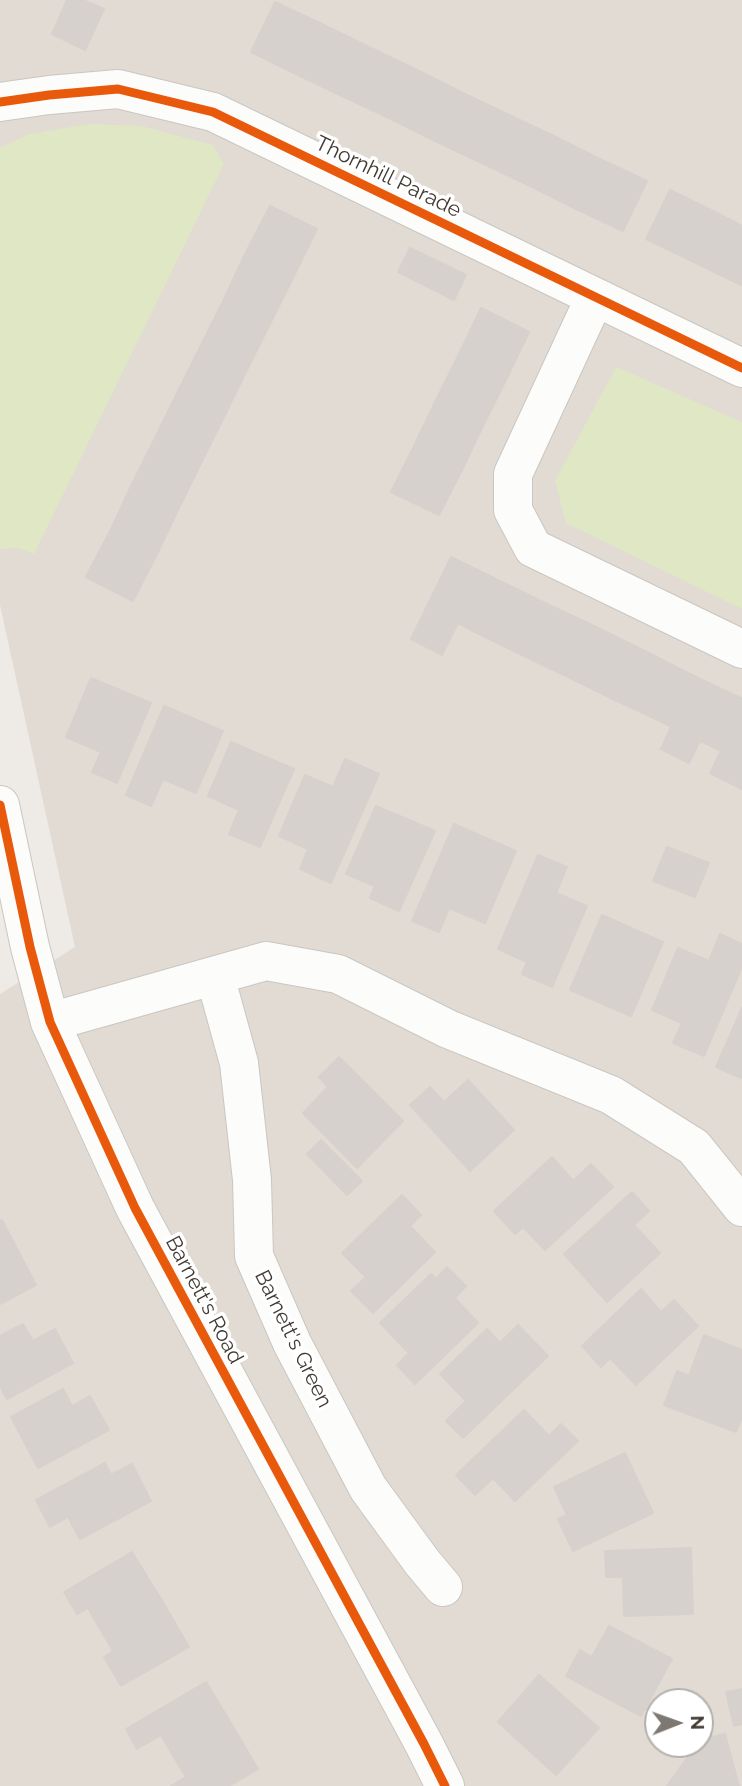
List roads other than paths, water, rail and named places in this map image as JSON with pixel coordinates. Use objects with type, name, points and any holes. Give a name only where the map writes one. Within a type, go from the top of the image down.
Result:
[{"type":"street","name":"Thornhill Parade","points":[[0,102],[118,89],[213,112],[742,368]]},
{"type":"street","points":[[595,297],[513,474],[513,510],[533,548],[742,649]]},
{"type":"street","name":"Barnett's Road","points":[[0,805],[30,947],[50,1022],[135,1208],[418,1731],[445,1786]]},
{"type":"street","points":[[50,1022],[266,961],[338,974],[448,1028],[611,1095],[694,1147],[742,1207]]},
{"type":"street","name":"Barnett's Green","points":[[215,976],[239,1063],[252,1180],[254,1256],[292,1343],[368,1488],[443,1587]]}]
